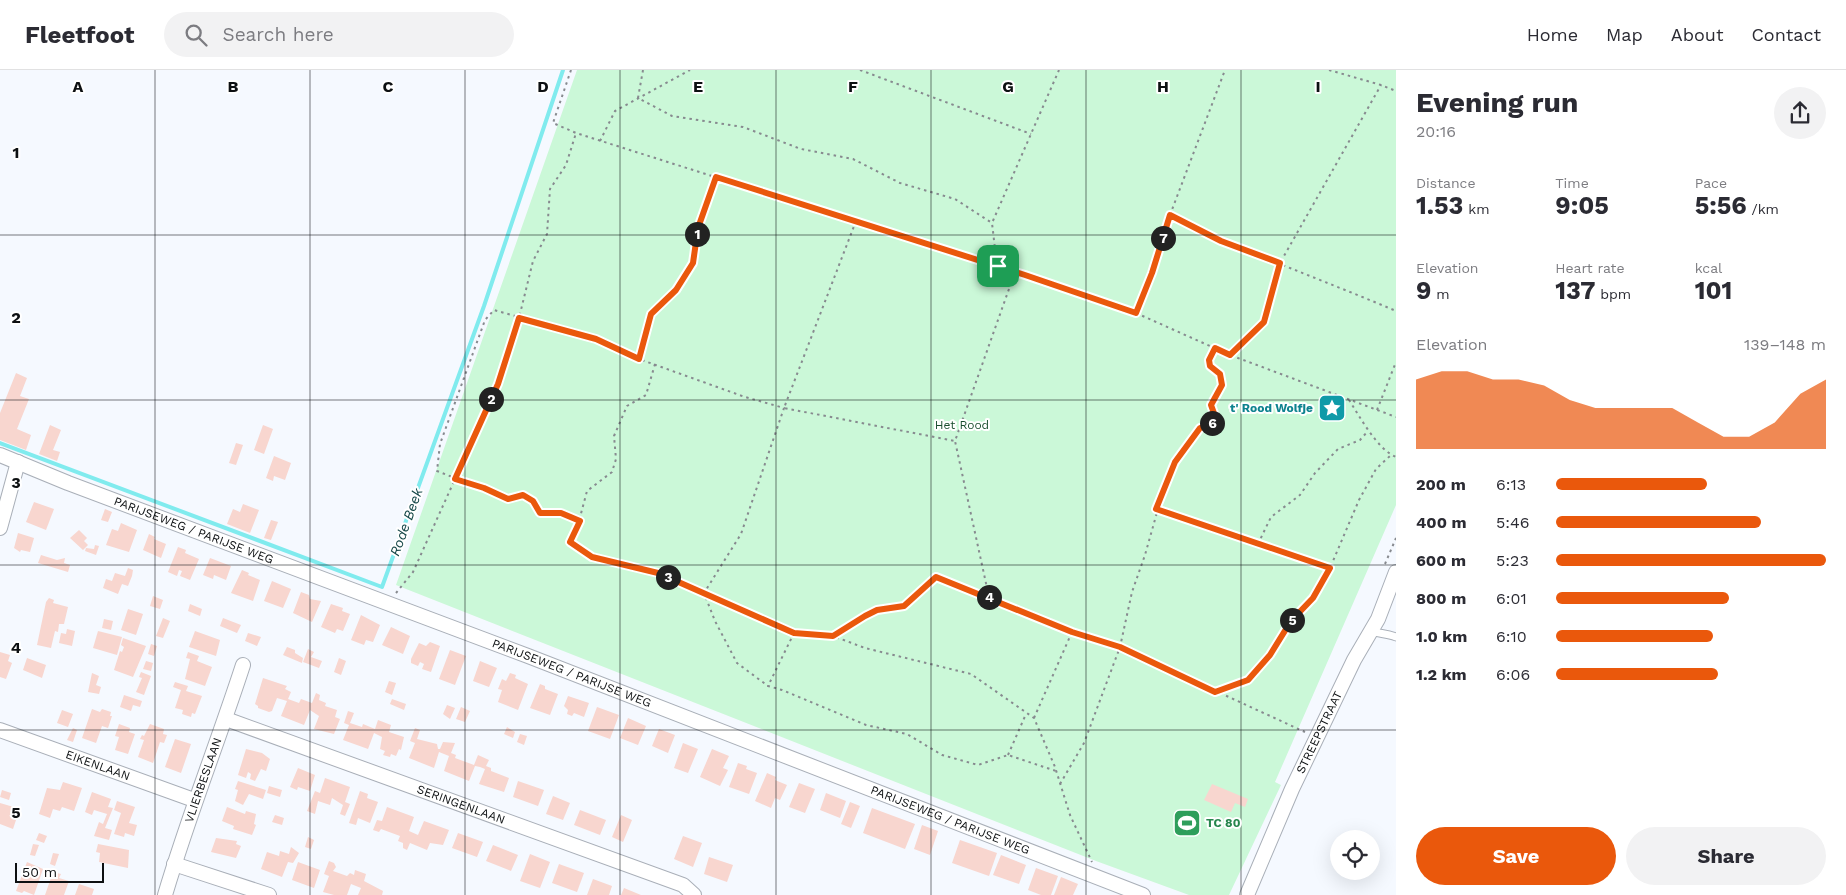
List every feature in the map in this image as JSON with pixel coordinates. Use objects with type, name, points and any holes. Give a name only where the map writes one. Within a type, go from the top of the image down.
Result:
[{"type":"street","name":"PARIJSEWEG / PARIJSE WEG","points":[[0,455],[1143,895]]},
{"type":"street","points":[[0,528],[18,462]]},
{"type":"street","name":"STREEPSTRAAT","points":[[1246,895],[1292,789],[1354,660],[1374,625],[1396,572]]},
{"type":"street","name":"VLIERBESLAAN","points":[[165,895],[194,800],[226,719],[243,665]]},
{"type":"street","name":"SERINGENLAAN","points":[[226,719],[683,885],[694,895]]},
{"type":"street","name":"EIKENLAAN","points":[[0,730],[194,800]]},
{"type":"street","points":[[174,864],[269,895]]},
{"type":"lane","points":[[1374,625],[1379,634],[1387,633]]},
{"type":"lane","points":[[1374,625],[1396,637]]},
{"type":"path","points":[[571,70],[552,123],[600,141],[998,266],[1136,313],[1230,355],[1396,417]]},
{"type":"path","points":[[638,98],[643,70]]},
{"type":"path","points":[[600,141],[615,111],[690,70]]},
{"type":"path","points":[[860,70],[1031,134]]},
{"type":"path","points":[[998,266],[992,224],[1059,70]]},
{"type":"path","points":[[1136,313],[1152,273],[1170,215],[1225,70]]},
{"type":"path","points":[[1329,70],[1396,91]]},
{"type":"path","points":[[1230,355],[1264,322],[1280,263],[1381,85]]},
{"type":"path","points":[[638,98],[672,116],[743,127],[801,149],[853,159],[900,183],[955,199],[992,224]]},
{"type":"path","points":[[388,603],[413,572],[498,384],[519,318],[533,261],[547,234],[550,189],[566,165],[576,133]]},
{"type":"path","points":[[639,359],[651,314],[676,290],[693,263],[698,228],[716,177]]},
{"type":"path","points":[[1170,215],[1221,241],[1280,263],[1396,312]]},
{"type":"path","points":[[704,593],[740,534],[784,408],[856,221]]},
{"type":"path","points":[[990,598],[955,441],[1015,272]]},
{"type":"path","points":[[580,521],[561,513],[540,513],[533,501],[523,495],[508,499],[437,471],[440,444],[485,320],[494,310],[596,339],[639,359],[745,397],[784,408],[955,441]]},
{"type":"path","points":[[1060,784],[1084,743],[1120,647],[1132,592],[1145,555],[1156,509],[1175,462],[1200,428],[1212,424],[1215,416],[1211,405],[1222,385],[1220,374],[1210,366],[1209,360],[1215,348]]},
{"type":"path","points":[[1377,410],[1396,362]]},
{"type":"path","points":[[655,364],[646,395],[628,406],[614,436],[616,459],[612,472],[587,492],[580,521],[570,542],[592,557],[658,573],[794,633],[833,636],[865,648],[971,674],[1034,718],[1056,771],[1070,815],[1094,867]]},
{"type":"path","points":[[1350,400],[1368,430],[1390,455],[1396,457]]},
{"type":"path","points":[[1258,544],[1271,517],[1300,495],[1315,473],[1338,449],[1360,440],[1368,430]]},
{"type":"path","points":[[1215,692],[1248,680],[1270,655],[1291,621],[1313,598],[1330,568],[1372,477],[1390,455]]},
{"type":"path","points":[[1156,509],[1330,568]]},
{"type":"path","points":[[833,636],[877,610],[904,606],[936,577],[1072,632],[1120,647],[1312,735]]},
{"type":"path","points":[[704,593],[714,621],[737,663],[768,686],[866,725],[907,734],[942,755],[978,765],[1008,755],[1056,771]]},
{"type":"path","points":[[1034,718],[1072,632]]},
{"type":"path","points":[[768,686],[794,633]]},
{"type":"path","points":[[1008,755],[1026,713]]},
{"type":"green space","name":"Het Rood","points":[[577,70],[1396,70],[1396,505],[1275,782],[1281,785],[1229,895],[1189,895],[1096,861],[396,585]]},
{"type":"building","points":[[16,373],[27,378],[20,396],[29,399],[17,429],[31,435],[26,450],[0,440],[0,413]]},
{"type":"building","points":[[50,425],[61,430],[53,450],[60,452],[57,461],[39,454]]},
{"type":"building","points":[[263,425],[273,429],[264,454],[254,450]]},
{"type":"building","points":[[236,443],[243,445],[236,465],[229,463]]},
{"type":"building","points":[[274,456],[291,463],[285,480],[274,476],[273,481],[266,478]]},
{"type":"building","points":[[34,502],[54,509],[46,530],[26,522]]},
{"type":"building","points":[[243,504],[259,510],[250,533],[227,524],[233,509],[240,512]]},
{"type":"building","points":[[105,509],[112,512],[108,522],[101,520]]},
{"type":"building","points":[[271,520],[278,522],[271,540],[264,538]]},
{"type":"building","points":[[121,523],[137,530],[129,552],[106,545],[112,529],[118,531]]},
{"type":"building","points":[[79,530],[87,538],[84,541],[88,545],[83,550],[70,538]]},
{"type":"building","points":[[18,533],[34,538],[30,552],[21,550],[20,552],[14,548]]},
{"type":"building","points":[[149,534],[155,537],[154,539],[166,544],[161,558],[143,550]]},
{"type":"building","points":[[95,545],[99,546],[96,555],[85,551],[86,548],[94,549]]},
{"type":"building","points":[[178,547],[186,550],[185,553],[199,559],[190,580],[180,576],[182,571],[179,570],[177,576],[168,572]]},
{"type":"building","points":[[41,555],[57,560],[65,558],[64,563],[70,565],[68,572],[38,563]]},
{"type":"building","points":[[210,558],[231,566],[226,580],[214,575],[213,579],[203,575]]},
{"type":"building","points":[[128,568],[133,570],[132,576],[128,586],[122,584],[118,594],[103,588],[106,579],[112,581],[115,573],[125,576]]},
{"type":"building","points":[[242,570],[260,580],[253,601],[231,593]]},
{"type":"building","points":[[272,581],[291,589],[283,608],[264,601]]},
{"type":"building","points":[[301,592],[309,595],[310,599],[321,601],[312,622],[293,613]]},
{"type":"building","points":[[153,596],[163,600],[160,609],[150,606]]},
{"type":"building","points":[[49,598],[54,600],[53,603],[68,607],[64,624],[59,624],[58,632],[55,631],[51,648],[37,645],[46,602]]},
{"type":"building","points":[[190,604],[202,609],[200,616],[188,611]]},
{"type":"building","points":[[331,604],[343,608],[342,611],[350,614],[343,631],[337,629],[335,633],[321,627]]},
{"type":"building","points":[[128,609],[143,614],[136,635],[121,630]]},
{"type":"building","points":[[361,615],[380,625],[373,642],[366,640],[364,645],[351,640]]},
{"type":"building","points":[[163,618],[170,621],[163,638],[156,636]]},
{"type":"building","points":[[223,618],[241,625],[237,633],[220,626]]},
{"type":"building","points":[[104,619],[113,621],[111,630],[102,628]]},
{"type":"building","points":[[391,627],[410,636],[403,654],[382,645]]},
{"type":"building","points":[[67,629],[75,631],[72,646],[59,643],[61,633],[66,634]]},
{"type":"building","points":[[98,631],[122,637],[117,655],[93,648]]},
{"type":"building","points":[[195,631],[220,640],[216,656],[189,647]]},
{"type":"building","points":[[248,633],[261,637],[257,646],[245,641]]},
{"type":"building","points":[[123,638],[146,646],[133,677],[114,670],[120,651],[122,652],[124,647],[121,645]]},
{"type":"building","points":[[430,642],[440,646],[431,672],[422,669],[424,664],[420,662],[418,666],[411,663],[419,643],[426,646]]},
{"type":"building","points":[[151,644],[157,646],[154,656],[148,654]]},
{"type":"building","points":[[287,647],[295,650],[295,653],[303,658],[302,663],[283,655]]},
{"type":"building","points":[[308,649],[314,652],[311,657],[322,661],[319,668],[303,662]]},
{"type":"building","points":[[450,650],[466,656],[455,685],[439,679]]},
{"type":"building","points":[[0,652],[10,655],[8,661],[12,663],[6,679],[0,677]]},
{"type":"building","points":[[188,652],[199,656],[197,661],[212,667],[205,686],[185,679],[190,659],[186,658]]},
{"type":"building","points":[[27,658],[46,665],[42,678],[23,670]]},
{"type":"building","points":[[339,658],[346,661],[341,675],[334,672]]},
{"type":"building","points":[[146,661],[153,663],[151,671],[143,669]]},
{"type":"building","points":[[480,661],[497,668],[489,687],[473,681]]},
{"type":"building","points":[[141,672],[151,676],[144,695],[136,692],[142,678],[139,677]]},
{"type":"building","points":[[92,673],[99,676],[96,685],[101,687],[99,694],[88,692]]},
{"type":"building","points":[[510,673],[516,675],[515,678],[528,684],[518,710],[498,702],[502,690],[498,689],[502,679],[506,681]]},
{"type":"building","points":[[263,678],[287,686],[285,689],[291,692],[288,699],[299,703],[301,699],[312,703],[316,693],[320,695],[319,700],[326,703],[325,706],[337,710],[335,717],[340,719],[334,734],[314,729],[319,716],[310,710],[304,725],[281,716],[287,701],[277,698],[272,711],[269,712],[258,708],[255,704]]},
{"type":"building","points":[[389,681],[396,683],[392,695],[385,692]]},
{"type":"building","points":[[175,682],[188,686],[186,691],[202,696],[195,714],[192,713],[191,717],[182,714],[183,710],[175,708],[181,690],[173,687]]},
{"type":"building","points":[[540,684],[545,686],[545,689],[558,694],[550,715],[530,708]]},
{"type":"building","points":[[124,695],[142,701],[140,707],[133,705],[131,711],[120,707]]},
{"type":"building","points":[[568,696],[589,703],[584,717],[574,713],[572,716],[567,714],[568,710],[564,706]]},
{"type":"building","points":[[392,699],[406,704],[404,710],[390,704]]},
{"type":"building","points":[[447,705],[455,708],[450,719],[443,714]]},
{"type":"building","points":[[461,707],[470,711],[465,722],[456,719]]},
{"type":"building","points":[[597,707],[619,715],[610,739],[588,731]]},
{"type":"building","points":[[92,709],[100,712],[102,709],[111,712],[110,716],[112,716],[108,728],[102,726],[96,743],[82,738]]},
{"type":"building","points":[[62,710],[73,714],[68,727],[57,723]]},
{"type":"building","points":[[348,711],[354,713],[350,723],[362,727],[363,724],[375,729],[378,720],[391,725],[389,732],[404,737],[401,750],[399,749],[396,756],[391,754],[390,757],[383,755],[385,751],[380,749],[382,737],[374,733],[368,749],[343,740],[349,725],[344,723]]},
{"type":"building","points":[[628,718],[646,726],[638,745],[620,738]]},
{"type":"building","points":[[119,724],[130,728],[129,732],[135,734],[128,754],[115,750],[119,737],[115,736]]},
{"type":"building","points":[[150,724],[164,729],[163,734],[167,735],[164,743],[160,742],[153,763],[138,757],[144,740],[140,739],[142,735],[144,736]]},
{"type":"building","points":[[507,727],[515,732],[513,738],[504,734]]},
{"type":"building","points":[[73,728],[77,730],[73,742],[67,740]]},
{"type":"building","points":[[415,728],[420,730],[417,739],[437,744],[438,749],[440,749],[443,742],[455,743],[451,753],[456,755],[455,758],[474,765],[478,755],[489,760],[486,766],[491,768],[491,771],[509,778],[504,792],[479,784],[485,769],[480,767],[475,766],[469,781],[444,771],[449,756],[439,752],[434,768],[409,758],[415,743],[410,741]]},
{"type":"building","points":[[659,729],[675,735],[668,753],[652,746]]},
{"type":"building","points":[[520,734],[527,736],[524,745],[517,742]]},
{"type":"building","points":[[175,739],[191,744],[181,773],[165,767]]},
{"type":"building","points":[[683,743],[698,749],[688,773],[674,768]]},
{"type":"building","points":[[246,749],[262,753],[270,759],[266,771],[261,769],[255,781],[250,779],[251,774],[248,772],[246,778],[238,775]]},
{"type":"building","points":[[712,749],[729,756],[723,768],[728,770],[720,786],[700,777]]},
{"type":"building","points":[[738,763],[747,766],[746,769],[757,773],[749,794],[729,787]]},
{"type":"building","points":[[298,768],[315,775],[310,791],[298,787],[297,790],[290,787]]},
{"type":"building","points":[[767,773],[776,777],[775,780],[787,785],[780,800],[775,798],[771,808],[755,801]]},
{"type":"building","points":[[325,778],[350,787],[345,802],[350,804],[345,816],[340,814],[343,805],[332,798],[330,805],[318,801],[315,814],[307,811],[315,791],[320,793]]},
{"type":"building","points":[[238,781],[266,790],[263,799],[249,794],[243,805],[235,801],[238,790],[235,789]]},
{"type":"building","points":[[518,781],[544,790],[538,806],[513,797]]},
{"type":"building","points":[[63,782],[82,788],[74,811],[62,807],[60,811],[53,809],[50,818],[39,814],[47,788],[60,790]]},
{"type":"building","points":[[799,783],[815,789],[805,813],[789,807]]},
{"type":"building","points":[[1212,784],[1248,799],[1245,807],[1235,803],[1231,812],[1204,800]]},
{"type":"building","points":[[269,786],[282,790],[280,797],[267,793]]},
{"type":"building","points":[[2,790],[11,793],[9,800],[0,797]]},
{"type":"building","points":[[360,791],[368,794],[367,798],[378,802],[370,823],[358,818],[356,825],[349,823]]},
{"type":"building","points":[[92,792],[111,799],[108,807],[113,808],[105,828],[112,830],[109,840],[94,836],[99,822],[103,824],[107,814],[94,810],[92,815],[85,812]]},
{"type":"building","points":[[826,793],[846,801],[840,818],[820,810]]},
{"type":"building","points":[[553,796],[570,803],[563,820],[546,814]]},
{"type":"building","points":[[117,801],[135,807],[129,823],[137,825],[134,836],[125,833],[124,837],[114,834],[121,813],[114,810]]},
{"type":"building","points":[[850,802],[860,806],[851,828],[841,824]]},
{"type":"building","points":[[0,803],[17,808],[14,816],[17,817],[13,829],[0,824]]},
{"type":"building","points":[[227,807],[245,814],[246,811],[256,814],[254,824],[256,825],[252,835],[233,829],[234,826],[222,821]]},
{"type":"building","points":[[387,807],[414,817],[409,831],[418,835],[424,821],[449,830],[443,845],[430,843],[427,850],[410,843],[407,850],[403,848],[403,843],[398,841],[400,836],[381,829],[379,832],[373,830],[377,820],[382,821]]},
{"type":"building","points":[[872,808],[915,824],[905,849],[863,833]]},
{"type":"building","points":[[580,810],[606,820],[600,835],[574,825]]},
{"type":"building","points":[[275,815],[284,818],[282,825],[272,822]]},
{"type":"building","points":[[621,815],[632,820],[623,842],[612,837]]},
{"type":"building","points":[[922,825],[938,831],[930,855],[914,849]]},
{"type":"building","points":[[39,833],[47,836],[44,843],[36,840]]},
{"type":"building","points":[[458,833],[483,842],[477,857],[452,848]]},
{"type":"building","points":[[683,836],[702,843],[693,867],[674,859]]},
{"type":"building","points":[[308,837],[314,840],[311,849],[305,847]]},
{"type":"building","points":[[216,838],[237,841],[236,844],[241,846],[236,858],[211,852]]},
{"type":"building","points":[[960,840],[997,853],[989,876],[952,863]]},
{"type":"building","points":[[33,844],[39,845],[35,856],[30,855]]},
{"type":"building","points":[[98,844],[129,850],[128,868],[99,862],[100,853],[96,852]]},
{"type":"building","points":[[493,845],[518,855],[511,871],[486,861]]},
{"type":"building","points":[[291,847],[299,853],[293,863],[288,862],[282,877],[261,869],[267,852],[279,856],[280,851],[289,854]]},
{"type":"building","points":[[53,853],[59,854],[55,866],[50,864]]},
{"type":"building","points":[[530,854],[550,862],[540,888],[520,881]]},
{"type":"building","points":[[1001,855],[1026,865],[1019,884],[993,875]]},
{"type":"building","points":[[709,857],[733,865],[727,882],[704,874]]},
{"type":"building","points":[[329,861],[334,863],[336,867],[333,871],[347,876],[350,873],[354,875],[355,870],[366,874],[364,881],[383,891],[382,895],[358,895],[361,888],[351,884],[347,895],[334,895],[323,892],[329,876],[324,874]]},
{"type":"building","points":[[27,862],[43,869],[34,895],[24,891],[22,893],[16,891]]},
{"type":"building","points":[[298,862],[320,870],[314,888],[292,880]]},
{"type":"building","points":[[559,864],[584,873],[577,892],[552,883]]},
{"type":"building","points":[[1036,868],[1058,876],[1051,895],[1041,895],[1028,890]]},
{"type":"building","points":[[53,872],[61,874],[59,878],[69,881],[64,895],[45,895]]},
{"type":"building","points":[[1061,877],[1078,884],[1073,895],[1054,895]]},
{"type":"building","points":[[593,879],[612,886],[609,895],[587,895]]},
{"type":"building","points":[[79,884],[94,889],[92,895],[75,895]]},
{"type":"building","points":[[624,888],[641,895],[621,895]]},
{"type":"waterway","name":"Rode Beek","points":[[0,443],[382,587],[484,306],[563,70]]},
{"type":"place","name":"t' Rood Wolfje","points":[[1332,408]]},
{"type":"place","name":"TC 80","points":[[1187,823]]},
{"type":"route","points":[[716,177],[998,266],[1136,313],[1152,273],[1170,215],[1221,241],[1280,263],[1264,322],[1230,355],[1215,348],[1209,360],[1210,366],[1220,374],[1222,385],[1211,405],[1215,416],[1212,424],[1200,428],[1175,462],[1156,509],[1330,568],[1313,598],[1291,621],[1270,655],[1248,680],[1215,692],[1120,647],[1072,632],[936,577],[904,606],[877,610],[852,622],[833,636],[794,633],[658,573],[592,557],[570,542],[580,521],[561,513],[540,513],[533,501],[523,495],[508,499],[484,488],[455,479],[498,384],[519,318],[596,339],[639,359],[651,314],[676,290],[693,263],[698,228],[716,177]]}]
